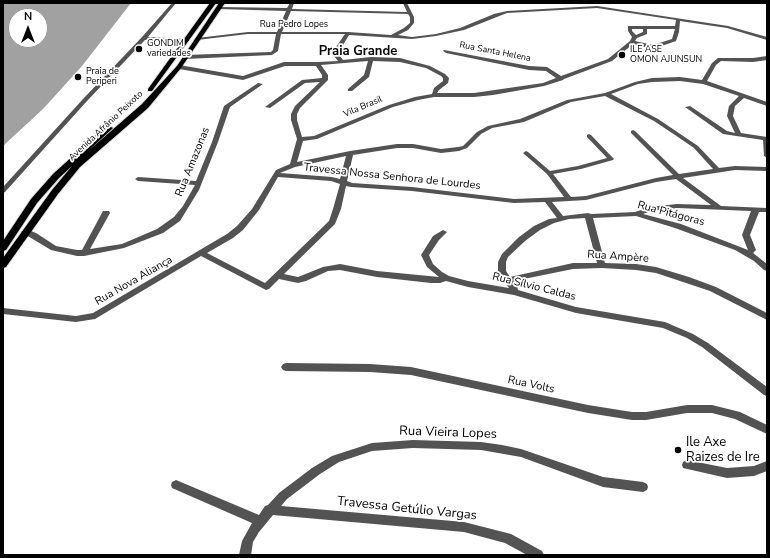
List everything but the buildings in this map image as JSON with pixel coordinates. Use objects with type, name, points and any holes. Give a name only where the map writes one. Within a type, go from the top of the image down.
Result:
[{"type":"main road","name":"Avenida Afrânio Peixoto","points":[[3,264],[25,232],[77,165],[145,106],[179,66],[197,40],[218,4]]},
{"type":"main road","name":"Avenida Afrânio Peixoto","points":[[3,248],[34,201],[56,176],[153,87],[187,40],[218,4]]},
{"type":"street","points":[[3,191],[85,100],[144,38],[174,3]]},
{"type":"street","points":[[185,57],[272,53],[276,51],[279,33],[292,3]]},
{"type":"street","points":[[391,37],[412,24],[412,16],[409,13],[405,3]]},
{"type":"street","points":[[557,3],[563,9]]},
{"type":"street","points":[[218,4],[289,10],[409,13]]},
{"type":"street","name":"Rua Pedro Lopes","points":[[197,40],[233,34],[279,33],[348,33],[412,38],[443,34],[462,29],[496,15],[512,12],[563,9],[580,5],[728,27],[766,38]]},
{"type":"street","points":[[511,6],[512,12]]},
{"type":"street","points":[[632,42],[652,47],[668,43],[674,40],[678,20]]},
{"type":"street","name":"Vila Brasil","points":[[300,140],[315,138],[390,106],[409,100],[434,95],[474,95],[493,93],[534,87],[561,79],[610,60],[636,37],[645,33],[645,28],[641,27]]},
{"type":"street","points":[[636,37],[629,28],[677,28]]},
{"type":"street","points":[[341,61],[336,53],[348,33]]},
{"type":"street","points":[[144,38],[187,40]]},
{"type":"street","name":"Rua Santa Helena","points":[[446,51],[529,68],[547,69],[561,79]]},
{"type":"street","points":[[704,82],[714,64],[720,59],[753,60],[767,58]]},
{"type":"street","points":[[350,90],[367,76],[371,59]]},
{"type":"street","points":[[179,66],[243,78],[284,64],[318,64],[371,59],[409,62],[428,66],[446,78],[446,82],[436,88],[434,95]]},
{"type":"street","points":[[293,165],[300,140],[294,120],[294,114],[297,108],[325,80],[326,75],[318,64]]},
{"type":"street","points":[[277,173],[293,165],[350,153],[397,146],[413,146],[441,150],[459,149],[465,147],[479,134],[490,127],[530,118],[569,102],[606,94],[637,83],[652,80],[680,79],[704,82],[767,104]]},
{"type":"street","points":[[268,107],[304,80],[325,80]]},
{"type":"street","name":"Rua Amazonas","points":[[25,232],[61,251],[84,253],[124,246],[160,231],[182,215],[196,190],[215,142],[227,106],[260,84]]},
{"type":"street","points":[[606,94],[656,120],[680,136],[696,147],[718,171]]},
{"type":"street","points":[[739,135],[730,116],[735,102],[742,96]]},
{"type":"street","points":[[688,107],[723,132],[766,139],[767,156]]},
{"type":"street","points":[[633,132],[678,177],[718,207]]},
{"type":"street","points":[[549,173],[580,168],[611,160],[590,136]]},
{"type":"street","points":[[203,254],[266,287],[332,222],[338,209],[350,153]]},
{"type":"street","points":[[526,153],[549,173],[569,199]]},
{"type":"street","name":"Travessa Nossa Senhora de Lourdes","points":[[277,173],[332,180],[351,185],[412,189],[499,200],[547,200],[602,195],[642,183],[718,171],[745,168],[767,169]]},
{"type":"street","name":"Rua Nova Aliança","points":[[3,311],[76,319],[95,316],[203,254],[235,232],[248,220],[277,173]]},
{"type":"street","points":[[138,179],[198,183]]},
{"type":"street","points":[[547,200],[561,218]]},
{"type":"street","points":[[636,214],[645,210],[684,206],[767,210]]},
{"type":"street","points":[[749,254],[752,250],[747,238],[747,233],[756,209]]},
{"type":"street","points":[[84,253],[106,214]]},
{"type":"street","name":"Rua Pitágoras","points":[[514,292],[513,286],[502,271],[502,262],[505,256],[531,232],[544,224],[561,218],[588,215],[636,214],[709,236],[749,254],[767,268]]},
{"type":"street","points":[[588,215],[602,265]]},
{"type":"street","points":[[443,232],[436,238],[425,255],[433,268],[446,278]]},
{"type":"street","name":"Rua Ampère","points":[[508,280],[559,268],[602,265],[643,268],[686,279],[713,289],[767,317]]},
{"type":"street","name":"Rua Sílvio Caldas","points":[[278,276],[298,280],[326,269],[340,268],[431,280],[446,278],[468,284],[514,292],[576,310],[649,321],[675,329],[705,345],[767,392]]},
{"type":"street","name":"Rua Volts","points":[[286,367],[370,368],[411,371],[588,409],[632,416],[646,416],[687,410],[712,409],[737,415],[767,430]]},
{"type":"street","name":"Rua Vieira Lopes","points":[[245,555],[248,541],[260,521],[283,496],[298,484],[336,459],[355,452],[390,445],[413,444],[481,446],[502,449],[603,482],[643,487]]},
{"type":"street","points":[[687,465],[727,473],[754,471],[767,466]]},
{"type":"street","points":[[176,484],[260,521]]},
{"type":"street","name":"Travessa Getúlio Vargas","points":[[269,510],[464,527],[507,538],[538,555]]},
{"type":"shaded area","points":[[3,3],[131,3],[82,66],[43,109],[3,146]]},
{"type":"place","name":"GONDIM variedades","points":[[139,49]]},
{"type":"place","name":"ILE ASE OMON AJUNSUN","points":[[622,55]]},
{"type":"place","name":"Praia de Periperi","points":[[78,77]]},
{"type":"place","name":"Ile Axe Raizes de Ire","points":[[678,450]]},
{"type":"district","name":"Praia Grande","points":[[358,52]]}]
